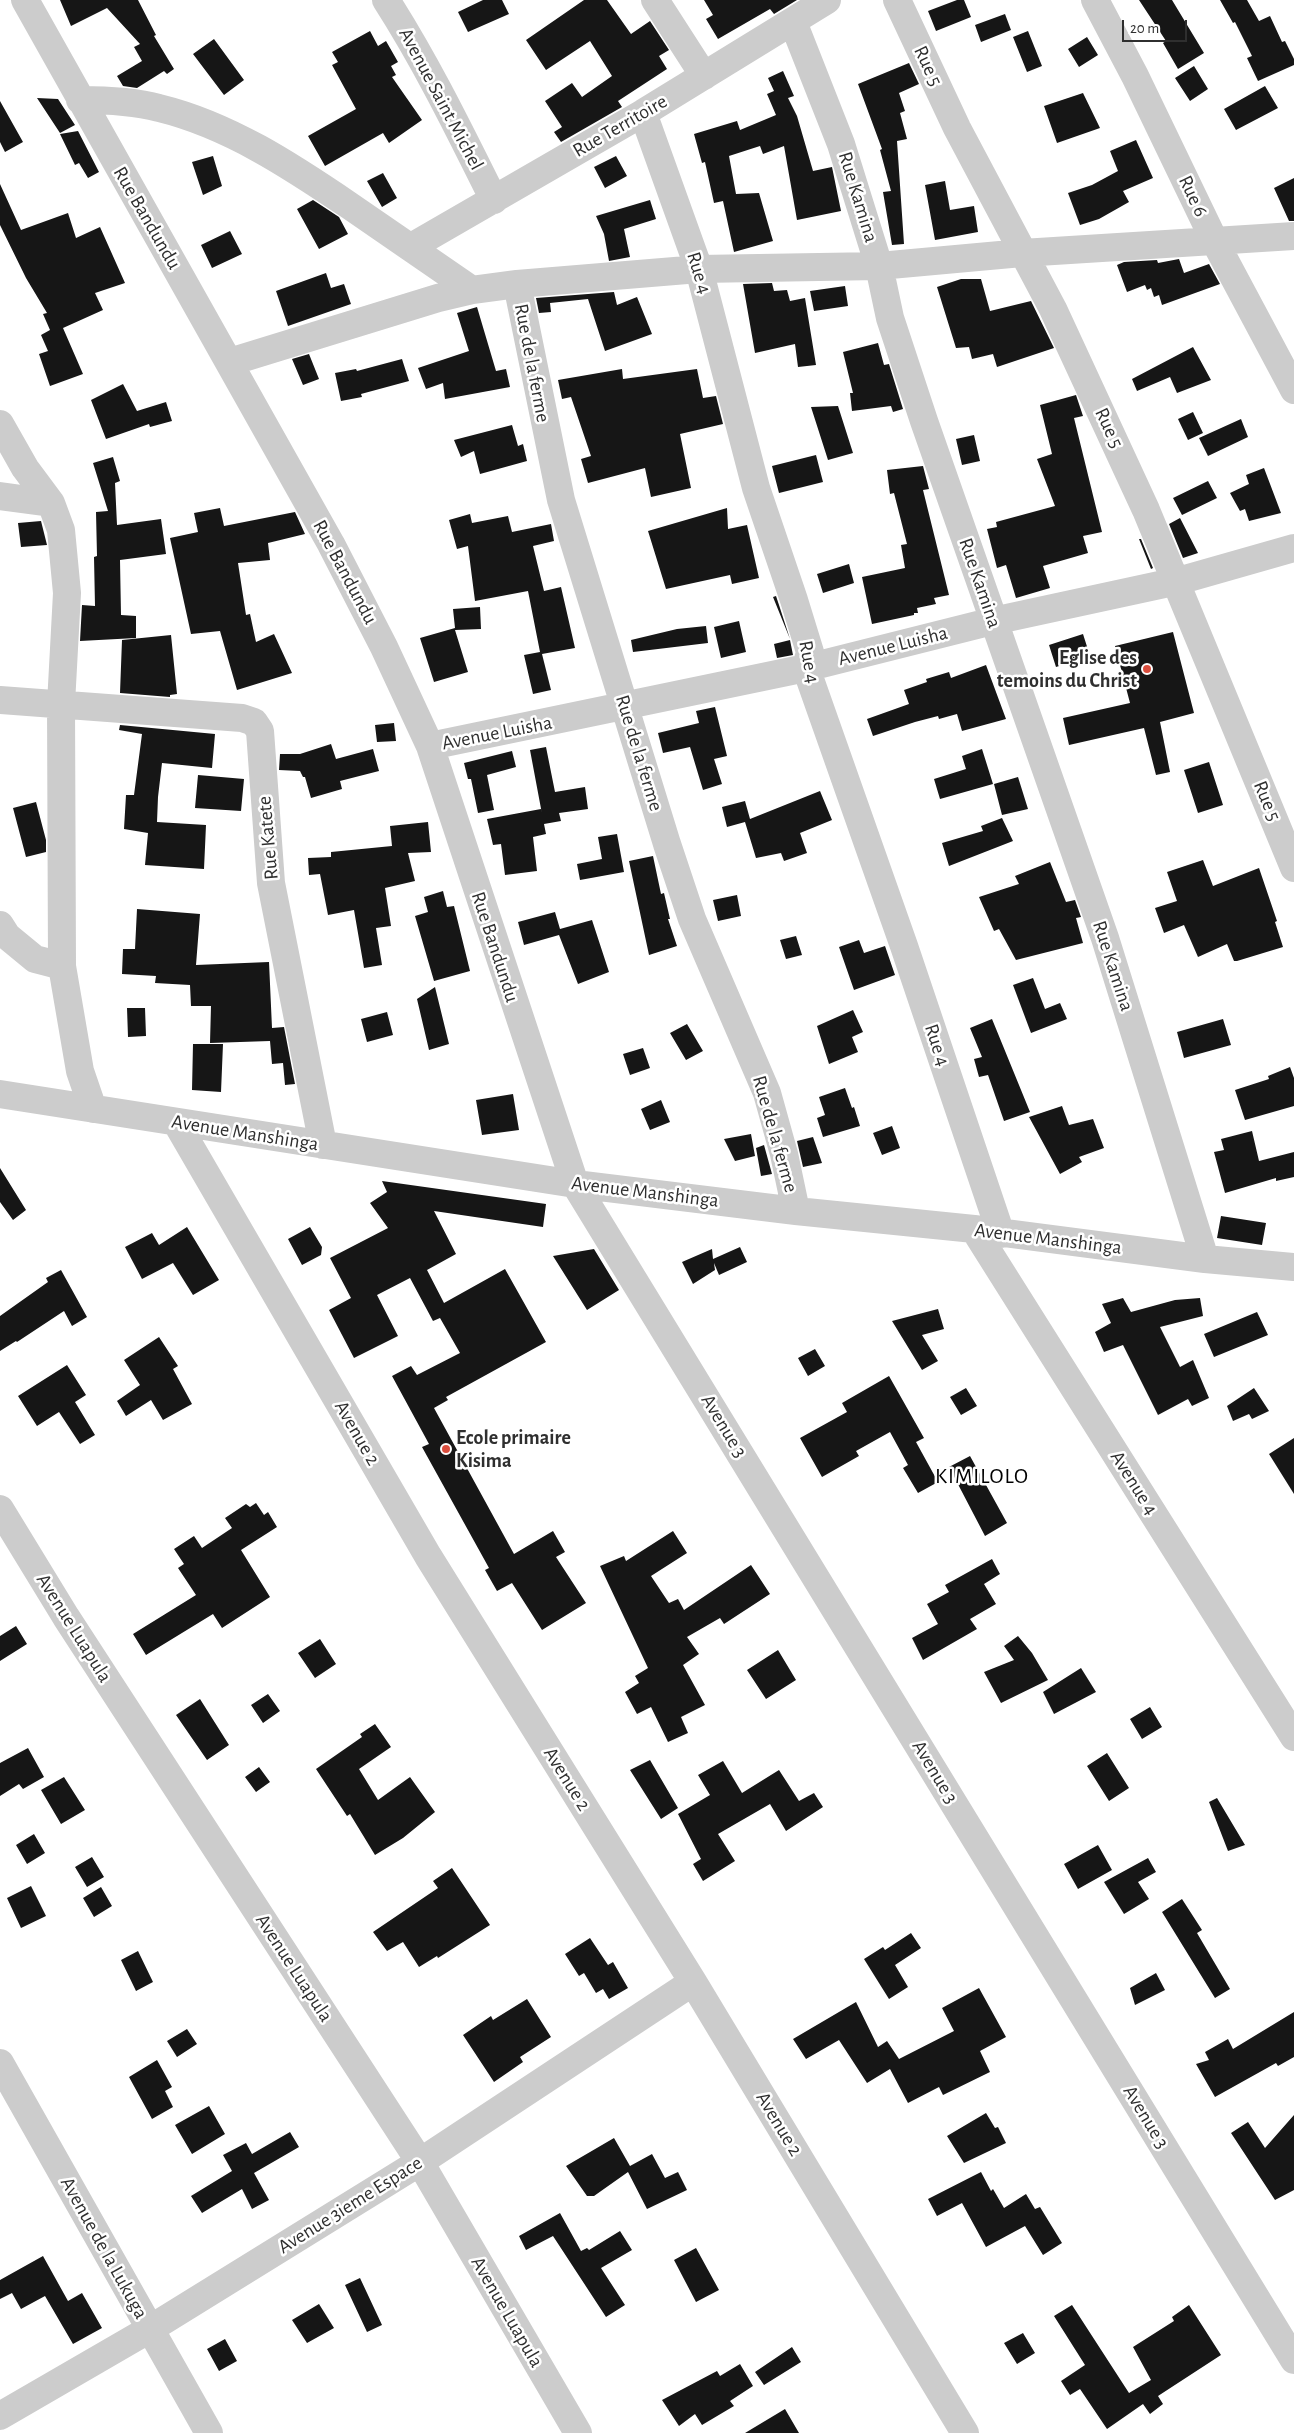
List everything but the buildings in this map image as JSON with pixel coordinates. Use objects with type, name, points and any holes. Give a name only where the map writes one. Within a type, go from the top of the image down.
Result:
[{"type":"street","name":"Rue Bandundu","points":[[25,0],[331,544],[384,647],[430,746],[576,1184]]},
{"type":"street","name":"Avenue Saint Michel","points":[[386,0],[413,42],[494,200]]},
{"type":"street","points":[[655,0],[704,76]]},
{"type":"street","name":"Rue Territoire","points":[[411,247],[643,113],[827,0]]},
{"type":"street","name":"Rue 5","points":[[897,0],[958,128],[1057,317],[1178,581],[1294,868]]},
{"type":"street","name":"Rue 6","points":[[1095,0],[1135,76],[1214,240],[1294,390]]},
{"type":"street","name":"Rue Kamina","points":[[793,22],[841,144],[879,266],[890,318],[993,621],[1105,938],[1205,1259]]},
{"type":"street","points":[[80,100],[118,100],[160,108],[211,126],[266,152],[411,247],[472,290]]},
{"type":"street","name":"Rue 4","points":[[643,113],[699,269],[756,488],[810,652],[806,668],[904,946],[1001,1234]]},
{"type":"street","points":[[230,362],[472,290],[517,284],[699,269],[879,266],[1022,253],[1294,236]]},
{"type":"street","name":"Rue de la ferme","points":[[517,284],[561,500],[624,707],[692,919],[767,1094],[784,1154],[796,1211]]},
{"type":"street","points":[[0,424],[25,468],[51,503],[62,530],[67,593],[61,704],[62,966],[80,1071],[93,1109]]},
{"type":"street","points":[[0,496],[51,503]]},
{"type":"street","name":"Avenue Luisha","points":[[430,746],[806,668],[993,621],[1178,581],[1294,548]]},
{"type":"street","name":"Rue Katete","points":[[0,700],[242,718],[254,722],[260,731],[271,882],[323,1145]]},
{"type":"street","points":[[0,925],[7,936],[35,959],[62,966]]},
{"type":"street","name":"Avenue Manshinga","points":[[0,1094],[576,1184],[796,1211],[974,1229],[1205,1259],[1294,1268]]},
{"type":"street","name":"Avenue 2","points":[[176,1122],[428,1556],[693,1982],[965,2433]]},
{"type":"street","name":"Avenue 3","points":[[576,1184],[1294,2360]]},
{"type":"street","name":"Avenue 4","points":[[974,1229],[1294,1736]]},
{"type":"street","name":"Avenue Luapula","points":[[0,1508],[66,1617],[420,2162],[578,2433]]},
{"type":"street","name":"Avenue 3ieme Espace","points":[[0,2416],[150,2329],[420,2162],[693,1982]]},
{"type":"street","name":"Avenue de la Lukuga","points":[[0,2063],[209,2433]]},
{"type":"place","name":"Eglise des temoins du Christ","points":[[1147,669]]},
{"type":"place","name":"Ecole primaire Kisima","points":[[446,1449]]},
{"type":"district","name":"KIMILOLO","points":[[982,1476]]}]
